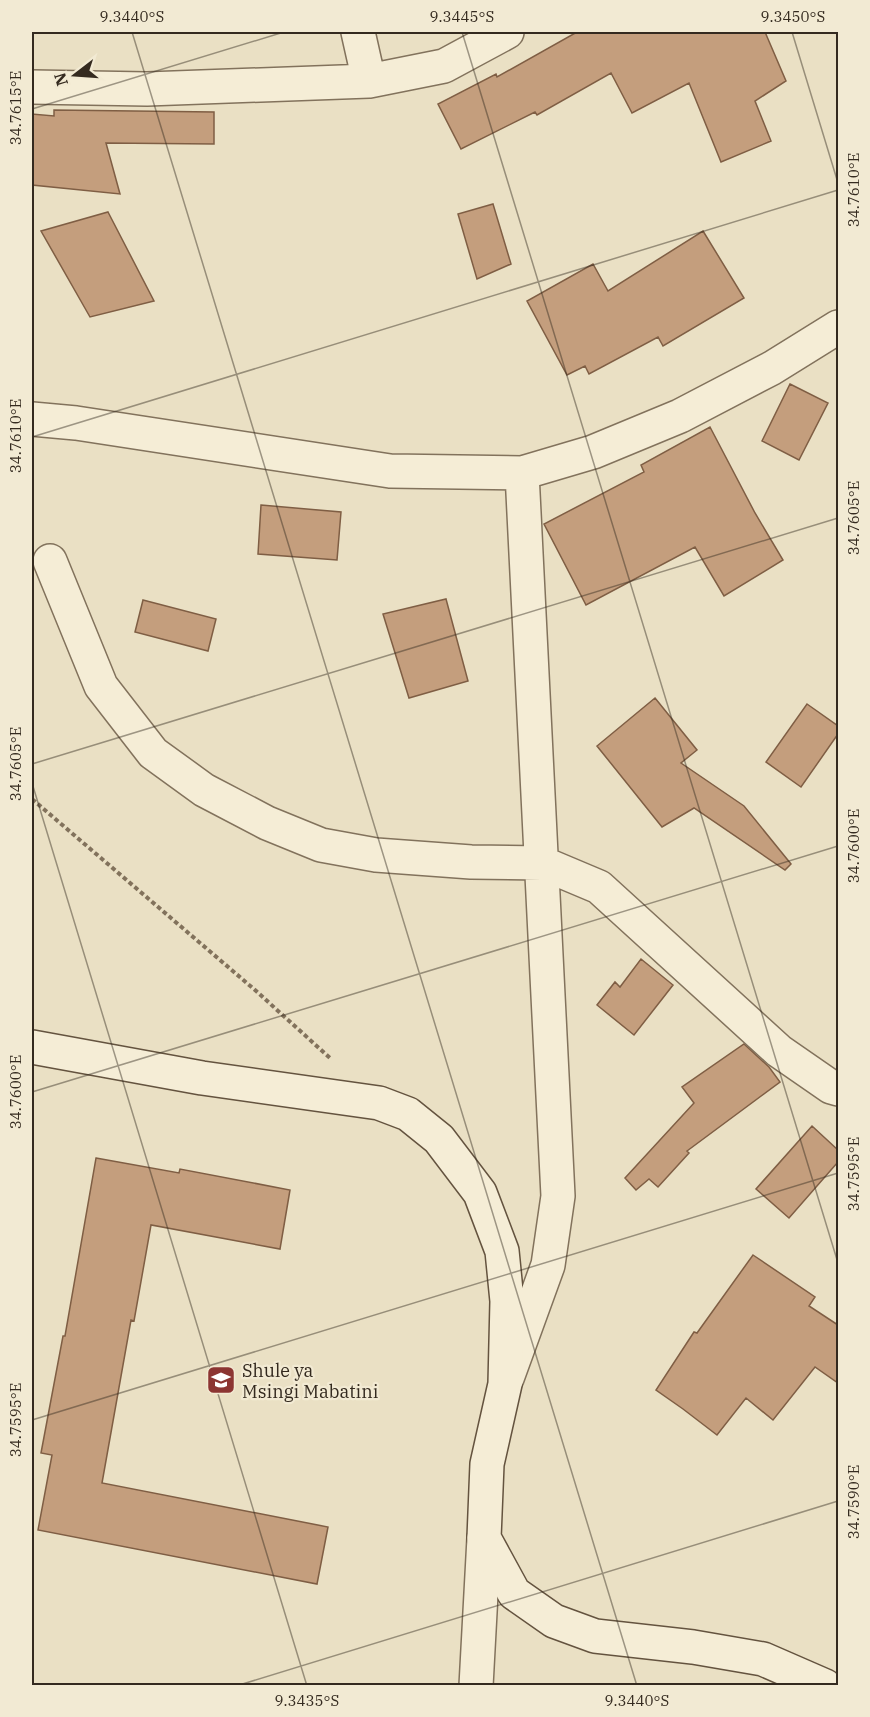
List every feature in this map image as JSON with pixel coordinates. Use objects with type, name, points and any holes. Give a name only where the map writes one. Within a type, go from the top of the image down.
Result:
[{"type":"street","points":[[358,32],[369,81]]},
{"type":"street","points":[[32,87],[147,89],[369,81],[444,66],[507,32]]},
{"type":"street","points":[[32,419],[98,426],[390,471],[522,473],[593,452],[680,416],[772,368],[838,327]]},
{"type":"street","points":[[476,1686],[487,1464],[505,1384],[548,1265],[558,1196],[522,473]]},
{"type":"street","points":[[50,561],[101,686],[153,753],[204,790],[267,823],[321,845],[376,855],[471,862],[542,863],[599,887],[779,1051],[831,1087],[838,1089]]},
{"type":"street","points":[[32,1047],[202,1078],[379,1103],[408,1114],[440,1139],[480,1193],[502,1251],[507,1301],[505,1384]]},
{"type":"street","points":[[484,1538],[514,1593],[554,1621],[594,1636],[693,1647],[763,1659],[825,1686]]},
{"type":"path","points":[[32,799],[255,990],[338,1065]]},
{"type":"building","points":[[577,32],[765,32],[786,81],[755,101],[771,141],[721,162],[689,83],[632,113],[611,73],[537,115],[535,112],[461,149],[438,104],[496,74],[497,77]]},
{"type":"building","points":[[54,110],[214,112],[214,144],[106,143],[120,194],[32,185],[32,114],[54,116]]},
{"type":"building","points":[[493,204],[511,264],[477,279],[458,214]]},
{"type":"building","points":[[108,212],[154,301],[90,317],[41,231]]},
{"type":"building","points":[[703,231],[744,298],[663,346],[658,337],[589,374],[585,366],[567,375],[527,301],[593,264],[608,291]]},
{"type":"building","points":[[790,384],[828,403],[799,460],[762,441]]},
{"type":"building","points":[[710,427],[755,513],[783,560],[724,596],[695,547],[586,605],[544,524],[644,472],[641,465]]},
{"type":"building","points":[[261,505],[341,512],[337,560],[258,554]]},
{"type":"building","points":[[446,599],[468,681],[409,698],[383,614]]},
{"type":"building","points":[[143,600],[216,619],[208,651],[135,632]]},
{"type":"building","points":[[655,698],[697,750],[681,763],[744,806],[791,864],[785,870],[694,808],[662,827],[597,746]]},
{"type":"building","points":[[807,704],[838,726],[838,734],[801,787],[766,762]]},
{"type":"building","points":[[641,959],[673,985],[634,1035],[597,1005],[615,982],[620,987]]},
{"type":"building","points":[[744,1044],[769,1067],[780,1082],[687,1151],[689,1153],[658,1187],[649,1179],[636,1190],[625,1178],[694,1103],[682,1087]]},
{"type":"building","points":[[812,1126],[838,1150],[838,1162],[789,1218],[756,1189]]},
{"type":"building","points":[[96,1158],[179,1173],[180,1169],[290,1190],[280,1249],[151,1225],[134,1321],[131,1320],[102,1483],[328,1527],[317,1584],[38,1530],[52,1455],[41,1453],[63,1336],[65,1336]]},
{"type":"building","points":[[753,1255],[815,1297],[809,1306],[838,1325],[838,1383],[815,1367],[773,1420],[746,1398],[717,1435],[656,1390],[694,1332],[697,1333]]},
{"type":"place","name":"Shule ya Msingi Mabatini","points":[[221,1380]]}]
